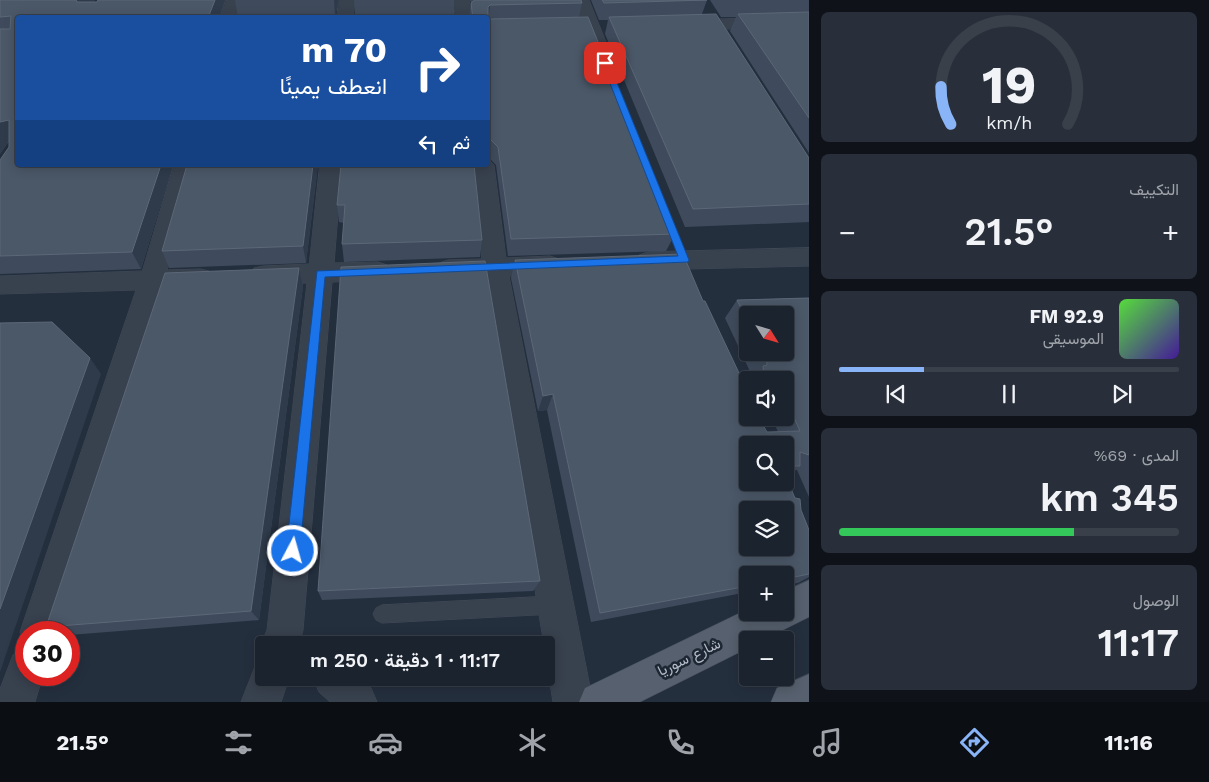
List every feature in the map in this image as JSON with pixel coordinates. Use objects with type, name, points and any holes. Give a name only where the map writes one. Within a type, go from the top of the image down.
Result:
[{"type":"main road","points":[[794,606],[809,598]]},
{"type":"main road","name":"شارع سوريا","points":[[598,702],[762,621]]},
{"type":"main road","points":[[791,702],[809,692]]},
{"type":"street","points":[[229,15],[234,0]]},
{"type":"street","points":[[345,15],[347,0]]},
{"type":"street","points":[[461,0],[464,15]]},
{"type":"street","points":[[581,0],[609,72]]},
{"type":"street","points":[[704,8],[725,41]]},
{"type":"street","points":[[667,25],[809,22]]},
{"type":"street","points":[[42,621],[152,280],[184,167]]},
{"type":"street","points":[[288,636],[330,167]]},
{"type":"street","points":[[483,167],[495,267],[573,702]]},
{"type":"street","points":[[624,262],[809,256]]},
{"type":"street","points":[[427,269],[575,264]]},
{"type":"street","points":[[0,285],[398,270]]},
{"type":"street","points":[[15,702],[20,686]]},
{"type":"street","points":[[261,702],[267,686]]},
{"type":"street","points":[[341,686],[357,702]]},
{"type":"lane","points":[[382,614],[555,604]]},
{"type":"building","points":[[0,0],[76,0],[77,2],[97,2],[98,0],[215,0],[209,15],[15,15],[15,167],[160,167],[132,252],[0,256],[0,160],[9,147],[9,120],[0,122],[0,29],[10,29],[11,16],[0,17]]},
{"type":"building","points":[[475,0],[581,0],[582,3],[490,5],[488,7],[488,15],[473,15],[471,3]]},
{"type":"building","points":[[602,0],[707,0],[604,3]]},
{"type":"building","points":[[809,12],[809,118],[738,14]]},
{"type":"building","points":[[716,14],[809,158],[809,204],[693,209],[609,17]]},
{"type":"building","points":[[588,17],[675,234],[511,239],[498,147],[490,139],[490,19]]},
{"type":"building","points":[[186,167],[313,167],[303,246],[162,251]]},
{"type":"building","points":[[341,167],[474,167],[482,240],[342,244],[345,205],[337,205]]},
{"type":"building","points":[[683,254],[703,301],[705,301],[739,373],[739,426],[764,426],[767,432],[800,431],[794,418],[794,371],[763,371],[763,366],[767,365],[766,361],[794,361],[794,306],[740,306],[737,300],[809,298],[809,455],[800,452],[800,466],[794,466],[794,436],[739,436],[739,491],[792,491],[795,498],[800,499],[801,510],[809,530],[809,574],[794,577],[794,566],[739,566],[739,588],[600,613],[553,394],[543,396],[515,260]]},
{"type":"building","points":[[485,261],[540,581],[318,591],[341,267]]},
{"type":"building","points":[[299,268],[251,611],[80,624],[80,621],[48,621],[165,273]]},
{"type":"building","points":[[52,322],[90,358],[0,609],[0,323]]},
{"type":"route","points":[[293,551],[320,273],[684,260],[605,63]]}]
